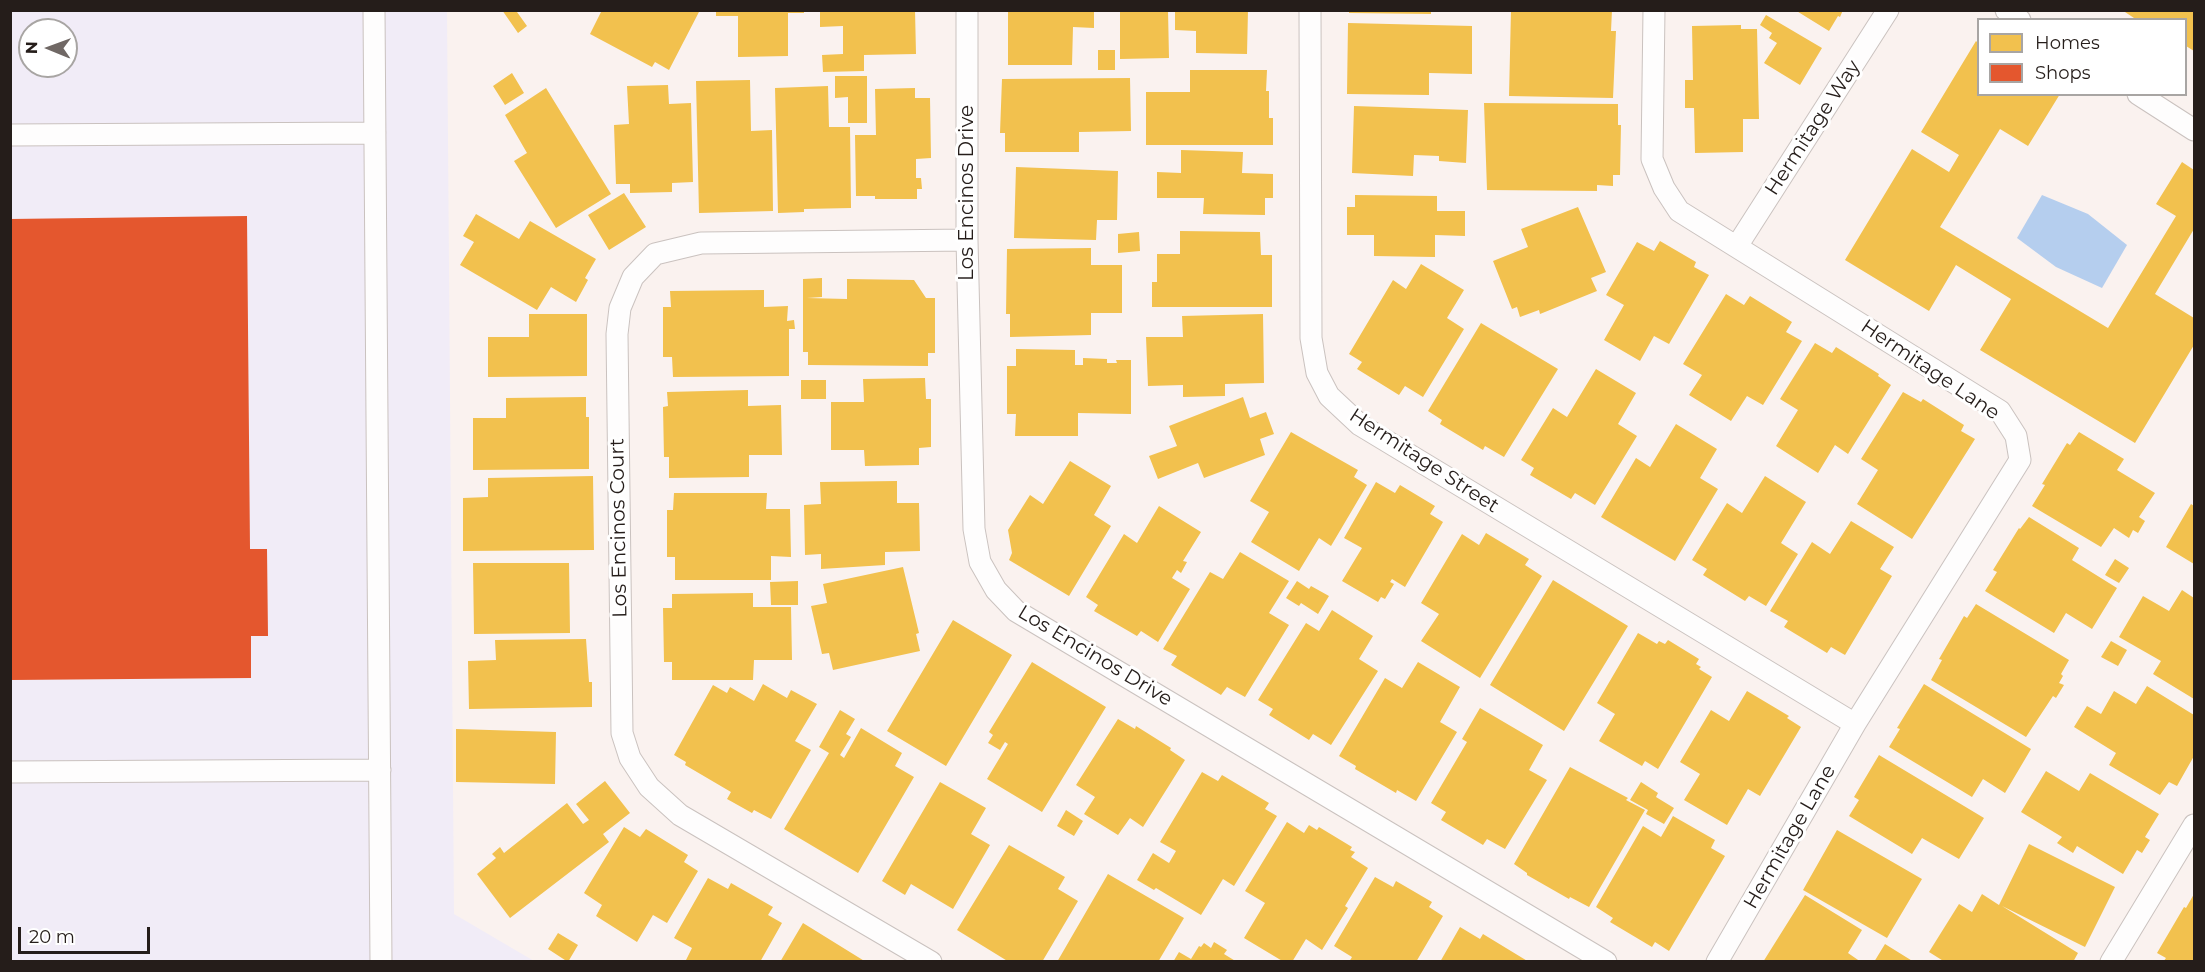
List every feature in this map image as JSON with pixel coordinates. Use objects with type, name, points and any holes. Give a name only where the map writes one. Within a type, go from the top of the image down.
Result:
[{"type":"lane","points":[[374,10],[381,962]]},
{"type":"lane","name":"Los Encinos Drive","points":[[967,10],[966,240],[974,529],[980,562],[996,590],[1016,611],[1606,962]]},
{"type":"lane","name":"Hermitage Street","points":[[1310,10],[1311,338],[1317,373],[1329,396],[1360,425],[1855,724]]},
{"type":"lane","name":"Hermitage Lane","points":[[1654,10],[1652,159],[1664,188],[1679,211],[2000,411],[2016,436],[2020,460],[1855,724],[1717,962]]},
{"type":"lane","name":"Hermitage Way","points":[[1737,246],[1888,10]]},
{"type":"lane","points":[[2141,96],[2194,130]]},
{"type":"lane","points":[[10,135],[375,133]]},
{"type":"lane","name":"Los Encinos Court","points":[[931,962],[680,815],[649,787],[630,758],[622,734],[617,334],[620,308],[633,277],[655,254],[701,243],[966,240]]},
{"type":"lane","points":[[10,772],[380,770]]},
{"type":"lane","points":[[2111,962],[2194,825]]},
{"type":"shaded area","points":[[10,11],[447,11],[454,914],[534,961],[11,961]]},
{"type":"water","points":[[2042,195],[2088,214],[2127,245],[2102,288],[2056,267],[2017,238]]},
{"type":"building: Homes","points":[[502,10],[519,10],[517,12],[527,26],[518,33]]},
{"type":"building: Homes","points":[[602,10],[700,10],[669,70],[655,62],[652,67],[590,34]]},
{"type":"building: Homes","points":[[716,10],[804,10],[804,13],[788,13],[788,56],[738,57],[738,16],[716,16]]},
{"type":"building: Homes","points":[[820,10],[915,10],[916,54],[864,55],[864,71],[823,72],[822,55],[843,54],[843,26],[820,27]]},
{"type":"building: Homes","points":[[1008,10],[1094,10],[1094,28],[1073,27],[1072,65],[1008,65]]},
{"type":"building: Homes","points":[[1120,10],[1168,10],[1169,58],[1120,59]]},
{"type":"building: Homes","points":[[1175,10],[1248,10],[1247,54],[1196,53],[1196,31],[1175,30]]},
{"type":"building: Homes","points":[[1349,10],[1431,10],[1431,14],[1349,13]]},
{"type":"building: Homes","points":[[1511,10],[1612,10],[1611,31],[1616,31],[1613,98],[1509,96]]},
{"type":"building: Homes","points":[[1795,10],[1843,10],[1829,31]]},
{"type":"building: Homes","points":[[2122,10],[2194,10],[2194,51],[2187,47],[2187,18],[2134,18]]},
{"type":"building: Homes","points":[[1766,15],[1822,48],[1800,85],[1764,63],[1777,43],[1769,38],[1772,33],[1760,25]]},
{"type":"building: Homes","points":[[1348,23],[1472,26],[1472,74],[1429,73],[1429,95],[1347,94]]},
{"type":"building: Homes","points":[[1741,25],[1741,29],[1757,29],[1759,119],[1743,119],[1743,152],[1695,153],[1694,108],[1685,108],[1685,80],[1693,80],[1692,26]]},
{"type":"building: Homes","points":[[1976,41],[1977,96],[2059,96],[2028,146],[2000,129],[1940,227],[2108,328],[2176,216],[2156,204],[2182,162],[2194,170],[2194,229],[2155,294],[2194,318],[2194,345],[2135,443],[1980,350],[2011,299],[1956,265],[1929,311],[1845,260],[1912,149],[1949,172],[1959,155],[1921,132]]},
{"type":"building: Homes","points":[[1098,50],[1115,50],[1115,70],[1098,70]]},
{"type":"building: Homes","points":[[1190,70],[1267,70],[1266,91],[1269,91],[1269,118],[1273,118],[1273,145],[1146,145],[1146,92],[1190,92]]},
{"type":"building: Homes","points":[[512,73],[524,93],[505,105],[493,86]]},
{"type":"building: Homes","points":[[835,76],[867,76],[867,123],[848,123],[848,97],[835,98]]},
{"type":"building: Homes","points":[[1130,78],[1131,131],[1079,132],[1079,152],[1005,152],[1005,133],[1000,133],[1002,79]]},
{"type":"building: Homes","points":[[750,80],[751,131],[772,130],[773,211],[699,213],[696,81]]},
{"type":"building: Homes","points":[[668,85],[669,104],[691,103],[693,182],[672,183],[672,192],[630,193],[630,184],[616,184],[614,125],[629,124],[627,86]]},
{"type":"building: Homes","points":[[828,86],[829,127],[850,127],[851,208],[804,209],[804,212],[778,213],[775,88]]},
{"type":"building: Homes","points":[[546,88],[611,194],[556,228],[514,161],[527,153],[505,115]]},
{"type":"building: Homes","points":[[915,88],[915,98],[930,98],[931,158],[916,159],[916,178],[921,178],[922,189],[917,189],[917,199],[875,199],[875,196],[856,196],[855,135],[876,135],[875,89]]},
{"type":"building: Homes","points":[[1484,103],[1618,104],[1618,125],[1621,125],[1620,175],[1613,175],[1613,186],[1597,185],[1597,191],[1487,190]]},
{"type":"building: Homes","points":[[1354,106],[1468,110],[1466,163],[1439,161],[1439,156],[1414,155],[1413,176],[1352,173]]},
{"type":"building: Homes","points":[[1181,150],[1243,152],[1242,173],[1273,174],[1273,198],[1265,198],[1265,215],[1203,214],[1204,198],[1157,198],[1157,172],[1181,173]]},
{"type":"building: Homes","points":[[1016,167],[1118,171],[1117,220],[1097,220],[1096,240],[1014,238]]},
{"type":"building: Homes","points":[[624,193],[646,227],[609,250],[588,215]]},
{"type":"building: Homes","points":[[1355,195],[1437,196],[1437,211],[1465,211],[1465,236],[1435,235],[1435,257],[1374,256],[1374,235],[1347,235],[1347,207],[1355,207]]},
{"type":"building: Homes","points":[[1578,207],[1606,272],[1591,278],[1597,291],[1540,314],[1539,310],[1520,317],[1517,307],[1512,309],[1493,261],[1528,247],[1521,229]]},
{"type":"building: Homes","points":[[476,214],[519,239],[530,221],[596,259],[585,278],[588,280],[576,302],[551,287],[537,310],[460,265],[474,242],[463,236]]},
{"type":"building: Homes","points":[[1180,231],[1260,232],[1261,255],[1272,255],[1272,307],[1152,307],[1152,282],[1157,282],[1157,254],[1180,254]]},
{"type":"building: Homes","points":[[1139,232],[1140,251],[1118,253],[1118,234]]},
{"type":"building: Homes","points":[[1660,241],[1696,262],[1694,267],[1709,275],[1669,344],[1654,336],[1640,361],[1604,340],[1624,305],[1606,295],[1637,242],[1654,251]]},
{"type":"building: Homes","points":[[1091,248],[1091,265],[1122,265],[1122,313],[1091,313],[1091,335],[1010,337],[1010,314],[1006,314],[1007,249]]},
{"type":"building: Homes","points":[[1421,264],[1464,290],[1447,318],[1464,329],[1423,397],[1405,386],[1399,395],[1357,369],[1362,362],[1349,354],[1393,280],[1406,289]]},
{"type":"building: Homes","points":[[822,278],[822,297],[807,298],[847,299],[847,279],[914,280],[926,298],[935,298],[935,353],[928,353],[928,366],[808,365],[808,352],[803,352],[803,279]]},
{"type":"building: Homes","points":[[764,290],[764,307],[788,306],[787,321],[794,320],[795,329],[789,329],[789,376],[673,377],[672,357],[663,357],[663,307],[671,307],[670,291]]},
{"type":"building: Homes","points":[[1726,294],[1744,305],[1750,296],[1792,322],[1786,332],[1802,341],[1763,405],[1747,396],[1731,421],[1689,395],[1702,375],[1683,364]]},
{"type":"building: Homes","points":[[529,314],[587,314],[587,376],[488,377],[488,337],[529,337]]},
{"type":"building: Homes","points":[[1263,314],[1264,383],[1225,384],[1225,396],[1183,397],[1183,385],[1148,386],[1146,337],[1183,337],[1182,316]]},
{"type":"building: Homes","points":[[1481,323],[1558,369],[1504,457],[1485,446],[1483,450],[1440,424],[1442,420],[1428,411]]},
{"type":"building: Homes","points":[[1815,343],[1832,353],[1836,347],[1879,374],[1878,376],[1891,385],[1848,454],[1835,445],[1818,473],[1776,446],[1798,410],[1780,399]]},
{"type":"building: Homes","points":[[1016,349],[1075,350],[1075,365],[1083,365],[1083,358],[1107,359],[1107,363],[1117,363],[1116,360],[1131,360],[1131,414],[1078,413],[1078,436],[1015,436],[1016,414],[1007,414],[1007,366],[1016,366]]},
{"type":"building: Homes","points":[[1596,369],[1636,393],[1618,424],[1637,436],[1595,505],[1575,493],[1571,499],[1530,475],[1534,468],[1521,460],[1553,408],[1567,417]]},
{"type":"building: Homes","points":[[925,378],[926,399],[931,399],[931,447],[919,448],[919,465],[865,466],[864,450],[831,450],[831,402],[864,402],[863,379]]},
{"type":"building: Homes","points":[[801,380],[826,380],[826,399],[801,399]]},
{"type":"building: Homes","points":[[748,390],[748,406],[781,405],[782,455],[749,455],[749,477],[669,478],[669,457],[664,457],[663,407],[668,406],[667,392]]},
{"type":"building: Homes","points":[[1903,392],[1921,402],[1923,399],[1964,425],[1961,431],[1975,439],[1912,539],[1857,504],[1878,470],[1861,459]]},
{"type":"building: Homes","points":[[586,397],[586,417],[589,417],[589,469],[473,470],[473,418],[506,418],[506,398]]},
{"type":"building: Homes","points":[[1243,397],[1250,418],[1266,412],[1274,434],[1260,439],[1265,455],[1204,478],[1198,463],[1158,479],[1149,456],[1177,446],[1169,426]]},
{"type":"building: Homes","points":[[1676,424],[1717,449],[1700,478],[1718,489],[1675,561],[1601,517],[1636,458],[1650,467]]},
{"type":"building: Homes","points":[[1291,432],[1358,470],[1354,477],[1367,485],[1331,546],[1319,538],[1299,571],[1251,542],[1269,512],[1250,501]]},
{"type":"building: Homes","points":[[2079,432],[2124,459],[2117,470],[2155,493],[2139,517],[2145,521],[2138,533],[2133,530],[2129,538],[2114,528],[2101,547],[2032,506],[2045,485],[2042,484],[2067,443],[2070,445]]},
{"type":"building: Homes","points":[[1070,461],[1111,486],[1094,515],[1111,526],[1069,596],[1009,560],[1012,553],[1008,530],[1030,495],[1043,504]]},
{"type":"building: Homes","points":[[593,476],[594,550],[463,551],[463,498],[488,497],[488,478]]},
{"type":"building: Homes","points":[[1765,476],[1806,502],[1781,543],[1798,554],[1766,606],[1749,596],[1745,601],[1703,575],[1707,569],[1692,560],[1727,503],[1742,513]]},
{"type":"building: Homes","points":[[897,481],[897,503],[919,503],[920,551],[885,552],[885,565],[821,569],[821,554],[805,555],[804,505],[821,504],[820,482]]},
{"type":"building: Homes","points":[[1376,482],[1395,493],[1400,485],[1435,506],[1430,514],[1443,522],[1405,587],[1392,579],[1390,582],[1394,584],[1385,599],[1381,597],[1378,602],[1342,581],[1362,548],[1344,538]]},
{"type":"building: Homes","points":[[674,493],[767,493],[766,509],[790,509],[791,557],[771,556],[771,580],[675,580],[675,557],[667,557],[667,510],[673,510]]},
{"type":"building: Homes","points":[[2191,504],[2194,506],[2194,564],[2166,547]]},
{"type":"building: Homes","points":[[1159,506],[1201,532],[1183,561],[1187,562],[1181,573],[1177,570],[1172,578],[1190,589],[1158,642],[1141,631],[1137,636],[1094,611],[1098,605],[1086,597],[1124,534],[1137,543]]},
{"type":"building: Homes","points":[[2029,517],[2079,548],[2072,560],[2117,588],[2092,629],[2066,613],[2054,633],[1985,591],[1997,572],[1993,570],[2019,528]]},
{"type":"building: Homes","points":[[1851,521],[1894,547],[1880,569],[1892,576],[1845,655],[1831,647],[1827,653],[1784,627],[1788,621],[1770,611],[1812,542],[1830,554]]},
{"type":"building: Homes","points":[[1486,533],[1529,559],[1525,565],[1542,576],[1480,678],[1421,641],[1439,614],[1421,603],[1462,534],[1479,545]]},
{"type":"building: Homes","points":[[1240,552],[1289,581],[1269,613],[1289,625],[1245,697],[1227,687],[1221,695],[1171,665],[1177,656],[1163,649],[1210,572],[1223,579]]},
{"type":"building: Homes","points":[[2115,559],[2129,568],[2119,583],[2105,575]]},
{"type":"building: Homes","points":[[473,563],[569,563],[570,633],[474,634]]},
{"type":"building: Homes","points":[[903,567],[919,633],[916,634],[920,651],[833,670],[829,653],[822,654],[811,606],[827,603],[823,584]]},
{"type":"building: Homes","points":[[1553,580],[1628,626],[1564,731],[1490,685]]},
{"type":"building: Homes","points":[[798,581],[798,605],[771,605],[770,582]]},
{"type":"building: Homes","points":[[1297,581],[1309,589],[1311,586],[1329,596],[1318,614],[1301,603],[1299,606],[1286,598]]},
{"type":"building: Homes","points":[[2182,590],[2194,598],[2194,699],[2153,674],[2161,661],[2119,637],[2143,596],[2169,611]]},
{"type":"building: Homes","points":[[753,593],[753,607],[791,607],[792,660],[754,660],[753,680],[672,680],[672,662],[664,662],[663,608],[672,608],[672,594]]},
{"type":"building: Homes","points":[[1976,604],[2069,660],[2059,683],[2064,685],[2056,698],[2053,696],[2026,737],[1931,680],[1942,660],[1939,659],[1964,616],[1967,618]]},
{"type":"building: Homes","points":[[1332,610],[1373,636],[1359,659],[1378,671],[1331,745],[1313,734],[1309,740],[1269,715],[1273,709],[1258,700],[1306,623],[1319,631]]},
{"type":"building: Homes","points":[[953,620],[1012,655],[946,766],[887,731]]},
{"type":"building: Homes","points":[[1638,633],[1657,644],[1659,641],[1665,644],[1668,640],[1699,659],[1696,664],[1701,667],[1699,669],[1712,677],[1658,769],[1645,761],[1642,766],[1599,741],[1615,714],[1597,703]]},
{"type":"building: Homes","points":[[586,639],[589,682],[592,682],[592,707],[469,709],[468,661],[496,660],[495,640]]},
{"type":"building: Homes","points":[[2111,641],[2127,650],[2118,666],[2101,657]]},
{"type":"building: Homes","points":[[1032,662],[1106,707],[1042,812],[987,779],[1008,744],[1005,742],[1000,750],[988,743],[993,735],[989,732]]},
{"type":"building: Homes","points":[[1418,662],[1460,687],[1440,722],[1457,732],[1416,801],[1397,790],[1396,793],[1355,769],[1356,766],[1339,756],[1385,678],[1402,688]]},
{"type":"building: Homes","points":[[763,684],[787,698],[791,690],[817,704],[795,741],[811,750],[771,819],[754,810],[752,813],[727,799],[731,792],[685,765],[686,762],[674,755],[713,685],[727,693],[730,687],[754,701]]},
{"type":"building: Homes","points":[[1924,684],[2031,749],[2005,793],[1983,779],[1972,797],[1889,747],[1900,729],[1897,728]]},
{"type":"building: Homes","points":[[2147,686],[2194,715],[2194,756],[2177,786],[2169,782],[2160,795],[2109,765],[2116,753],[2074,727],[2087,706],[2101,714],[2114,691],[2136,704]]},
{"type":"building: Homes","points":[[1747,691],[1789,716],[1787,718],[1801,727],[1760,796],[1748,789],[1727,825],[1684,800],[1700,774],[1680,762],[1711,710],[1729,721]]},
{"type":"building: Homes","points":[[1480,708],[1543,745],[1529,770],[1547,780],[1505,849],[1487,839],[1483,845],[1441,820],[1446,812],[1431,803],[1467,742],[1462,739]]},
{"type":"building: Homes","points":[[840,710],[855,719],[846,734],[851,737],[840,755],[844,758],[861,728],[902,753],[895,766],[914,777],[858,873],[784,829],[829,753],[819,747]]},
{"type":"building: Homes","points":[[1118,719],[1135,729],[1136,726],[1171,748],[1170,750],[1185,760],[1143,827],[1130,818],[1118,835],[1084,814],[1095,797],[1076,785]]},
{"type":"building: Homes","points":[[456,729],[556,732],[555,784],[456,782]]},
{"type":"building: Homes","points":[[1879,755],[1984,818],[1959,859],[1922,838],[1912,854],[1849,816],[1859,800],[1854,797]]},
{"type":"building: Homes","points":[[1570,767],[1628,798],[1626,800],[1645,810],[1589,907],[1570,897],[1569,899],[1527,875],[1514,864]]},
{"type":"building: Homes","points":[[2046,771],[2079,791],[2090,773],[2159,814],[2145,837],[2150,840],[2142,853],[2137,850],[2123,874],[2077,846],[2073,853],[2057,843],[2062,837],[2021,812]]},
{"type":"building: Homes","points":[[1202,772],[1218,781],[1222,775],[1269,803],[1265,809],[1277,816],[1234,886],[1223,879],[1201,915],[1156,888],[1154,890],[1137,880],[1153,853],[1169,863],[1176,851],[1160,842]]},
{"type":"building: Homes","points":[[605,781],[630,813],[603,834],[609,842],[510,918],[477,874],[496,858],[492,854],[500,847],[504,853],[567,803],[583,824],[589,820],[576,804]]},
{"type":"building: Homes","points":[[940,782],[986,808],[971,834],[990,845],[953,909],[911,884],[905,895],[882,881]]},
{"type":"building: Homes","points":[[1641,782],[1658,793],[1656,797],[1674,808],[1664,824],[1646,814],[1648,810],[1630,800]]},
{"type":"building: Homes","points":[[1066,810],[1083,821],[1074,836],[1057,826]]},
{"type":"building: Homes","points":[[1673,816],[1715,840],[1711,848],[1725,856],[1669,951],[1655,942],[1652,947],[1610,922],[1613,918],[1596,907],[1643,826],[1661,837]]},
{"type":"building: Homes","points":[[1287,822],[1304,833],[1309,825],[1317,830],[1319,827],[1352,847],[1350,850],[1355,852],[1351,857],[1368,868],[1345,906],[1348,908],[1322,950],[1306,939],[1292,962],[1284,962],[1244,938],[1265,903],[1245,891]]},
{"type":"building: Homes","points":[[624,827],[640,837],[646,829],[688,855],[684,862],[698,871],[667,923],[653,915],[637,942],[596,916],[602,905],[584,893]]},
{"type":"building: Homes","points":[[1837,830],[1922,879],[1887,938],[1803,890]]},
{"type":"building: Homes","points":[[2029,844],[2115,887],[2085,947],[2002,906],[2078,953],[2073,962],[1945,962],[1929,952],[1959,904],[1972,912],[1982,894],[1999,905]]},
{"type":"building: Homes","points":[[1009,845],[1065,877],[1058,889],[1078,901],[1042,962],[1009,962],[957,930]]},
{"type":"building: Homes","points":[[1108,874],[1184,918],[1158,962],[1057,962]]},
{"type":"building: Homes","points":[[1375,877],[1393,887],[1396,881],[1432,902],[1429,907],[1443,916],[1416,962],[1349,962],[1352,957],[1334,946]]},
{"type":"building: Homes","points":[[708,878],[728,889],[731,883],[773,907],[768,915],[782,923],[760,962],[685,962],[692,948],[674,938]]},
{"type":"building: Homes","points":[[2194,894],[2194,962],[2163,962],[2166,958],[2157,953]]},
{"type":"building: Homes","points":[[1805,895],[1862,930],[1848,953],[1861,962],[1763,962]]},
{"type":"building: Homes","points":[[803,923],[866,962],[780,962]]},
{"type":"building: Homes","points":[[1460,927],[1480,939],[1483,934],[1529,962],[1440,962]]},
{"type":"building: Homes","points":[[558,933],[578,945],[568,962],[548,949]]},
{"type":"building: Homes","points":[[1214,942],[1227,950],[1224,954],[1237,962],[1173,962],[1179,952],[1191,959],[1199,946],[1201,947],[1204,943],[1211,948]]},
{"type":"building: Homes","points":[[1885,944],[1914,962],[1874,962]]},
{"type":"building: Shops","points":[[247,216],[250,549],[267,549],[268,636],[251,636],[251,678],[10,680],[10,219]]}]
